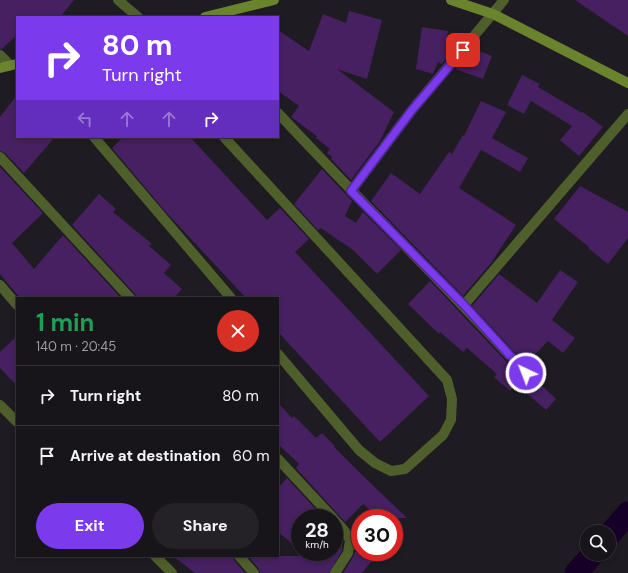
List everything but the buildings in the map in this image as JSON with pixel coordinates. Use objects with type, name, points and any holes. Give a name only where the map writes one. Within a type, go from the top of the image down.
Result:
[{"type":"street","points":[[118,0],[137,16]]},
{"type":"street","points":[[209,16],[274,0]]},
{"type":"street","points":[[451,0],[493,14],[628,82]]},
{"type":"street","points":[[351,191],[412,110],[504,0]]},
{"type":"street","points":[[0,55],[14,64]]},
{"type":"street","points":[[0,68],[14,64]]},
{"type":"street","points":[[279,114],[351,191],[464,305],[526,373]]},
{"type":"street","points":[[464,305],[628,114]]},
{"type":"street","points":[[95,138],[229,297]]},
{"type":"street","points":[[225,138],[447,380],[452,399],[451,420],[443,435],[405,469],[391,471],[375,463],[359,450],[279,355]]},
{"type":"street","points":[[0,157],[129,297]]},
{"type":"street","points":[[0,285],[16,304]]},
{"type":"street","points":[[0,405],[16,421]]},
{"type":"street","points":[[279,459],[324,509]]},
{"type":"street","points":[[343,529],[350,540],[348,553],[343,561]]},
{"type":"street","points":[[156,557],[172,573]]},
{"type":"street","points":[[240,557],[254,573]]},
{"type":"street","points":[[335,573],[343,561]]},
{"type":"waterway","points":[[616,527],[628,513]]},
{"type":"waterway","points":[[576,573],[587,561]]},
{"type":"route","points":[[463,50],[412,110],[351,191],[464,305],[526,373]]}]
